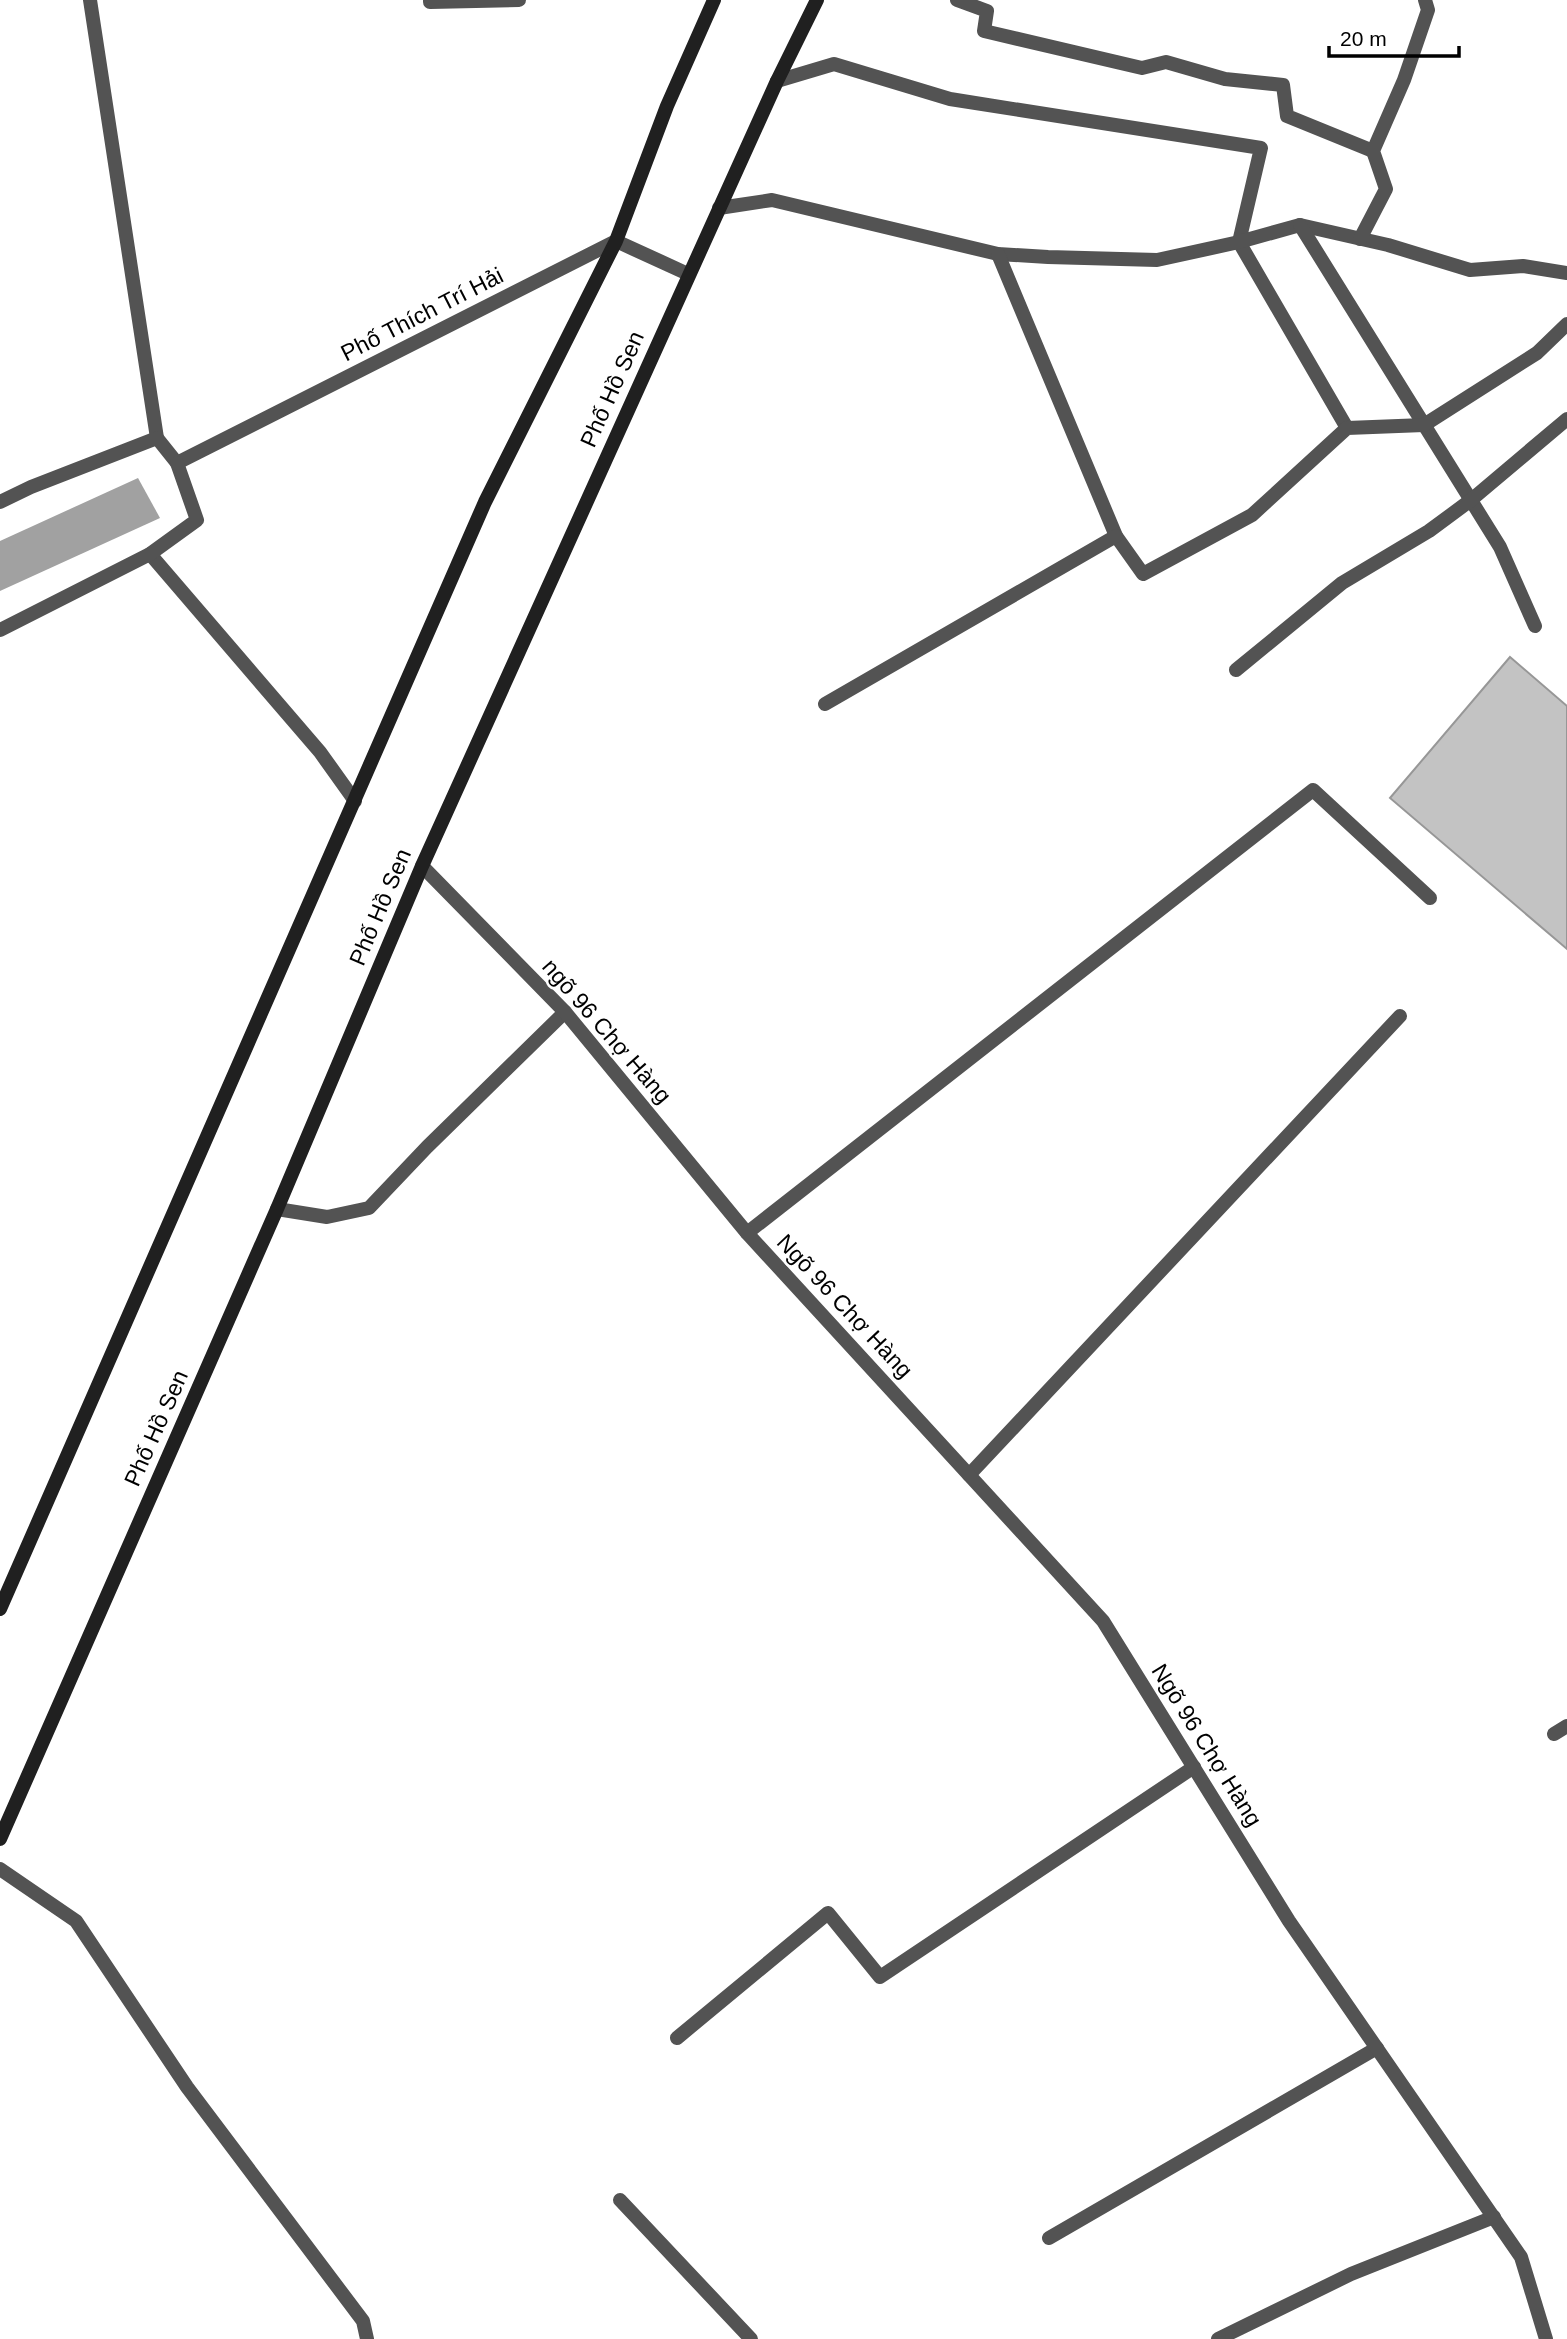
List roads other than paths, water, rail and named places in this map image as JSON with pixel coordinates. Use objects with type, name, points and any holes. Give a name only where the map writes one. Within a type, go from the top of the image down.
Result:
[{"type":"main road","points":[[0,1609],[485,502],[616,241],[667,106],[714,0]]},
{"type":"main road","name":"Phố Hồ Sen","points":[[0,1839],[277,1209],[422,866],[688,274],[777,80],[817,0]]},
{"type":"street","points":[[0,631],[150,554],[197,520],[177,463],[156,438],[90,0]]},
{"type":"street","points":[[430,0],[519,0]]},
{"type":"street","points":[[957,0],[987,11],[984,31],[1142,68],[1166,62],[1225,79],[1283,85],[1287,116],[1373,151]]},
{"type":"street","points":[[1360,239],[1386,189],[1373,151],[1404,80],[1428,10],[1425,0]]},
{"type":"street","points":[[777,80],[834,64],[950,99],[1261,148],[1239,242],[1347,428]]},
{"type":"street","points":[[719,208],[772,200],[998,254],[1157,260],[1300,225],[1388,245],[1470,270],[1523,265],[1567,274]]},
{"type":"street","points":[[1300,225],[1500,547],[1535,626]]},
{"type":"street","points":[[616,241],[688,274]]},
{"type":"street","name":"Phố Thích Trí Hải","points":[[177,463],[616,241]]},
{"type":"street","points":[[998,254],[1116,536],[1143,574],[1252,515],[1347,428],[1424,425],[1537,353],[1567,324]]},
{"type":"street","points":[[1236,670],[1342,583],[1429,531],[1471,500],[1567,419]]},
{"type":"street","points":[[0,502],[30,486],[156,438]]},
{"type":"street","points":[[825,704],[1116,536]]},
{"type":"street","points":[[150,554],[320,752],[355,801]]},
{"type":"street","points":[[747,1233],[1313,790],[1430,898]]},
{"type":"street","name":"ngõ 96 Chợ Hàng","points":[[422,866],[565,1012],[747,1233]]},
{"type":"street","points":[[277,1209],[327,1217],[369,1208],[427,1147],[565,1012]]},
{"type":"street","points":[[970,1475],[1399,1016]]},
{"type":"street","name":"Ngõ 96 Chợ Hàng","points":[[747,1233],[1103,1621],[1289,1921],[1521,2257],[1546,2339]]},
{"type":"street","points":[[677,2038],[828,1913],[880,1977],[1194,1767]]},
{"type":"street","points":[[0,1869],[76,1921],[187,2087],[363,2321],[367,2339]]},
{"type":"street","points":[[1049,2238],[1377,2048]]},
{"type":"street","points":[[620,2200],[751,2339]]},
{"type":"street","points":[[1218,2339],[1350,2274],[1494,2217]]}]
